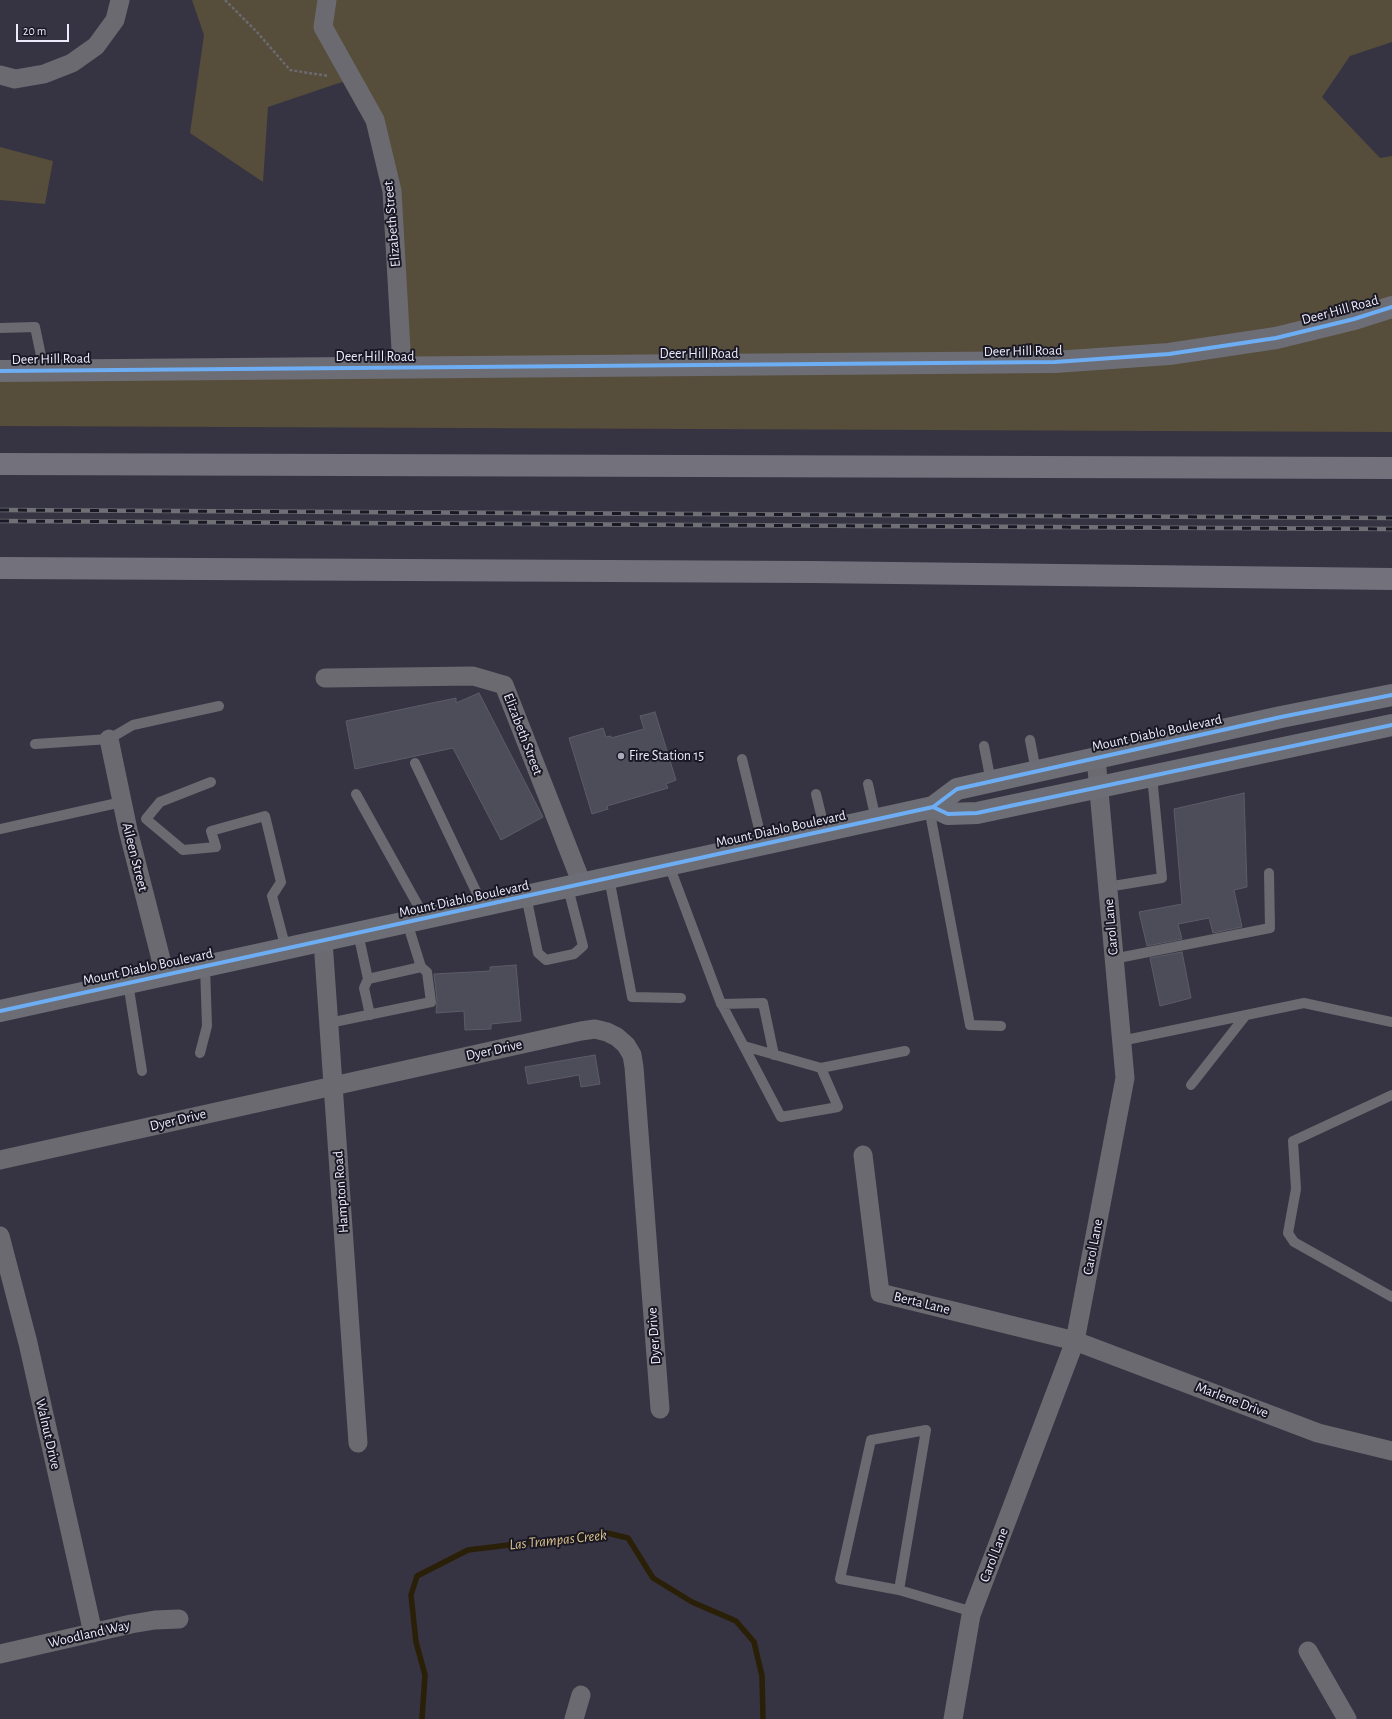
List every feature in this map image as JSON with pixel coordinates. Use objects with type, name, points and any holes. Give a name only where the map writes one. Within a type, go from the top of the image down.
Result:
[{"type":"highway","points":[[0,464],[1392,468]]},
{"type":"highway","points":[[0,568],[812,572],[1392,579]]},
{"type":"main road","name":"Deer Hill Road","points":[[0,371],[1055,362],[1169,354],[1276,338],[1354,319],[1392,307]]},
{"type":"main road","name":"Mount Diablo Boulevard","points":[[0,1011],[931,808],[957,789],[1281,717],[1392,695]]},
{"type":"main road","points":[[931,808],[948,814],[977,813],[1392,725]]},
{"type":"street","points":[[0,75],[15,79],[44,74],[72,64],[96,46],[115,20],[120,0]]},
{"type":"street","name":"Elizabeth Street","points":[[327,0],[323,27],[374,120],[392,191],[402,367]]},
{"type":"street","name":"Elizabeth Street","points":[[325,678],[473,676],[504,685],[575,886]]},
{"type":"street","name":"Aileen Street","points":[[108,738],[122,802],[165,975]]},
{"type":"street","name":"Carol Lane","points":[[953,1719],[973,1612],[1075,1340],[1125,1078],[1096,758]]},
{"type":"street","name":"Hampton Road","points":[[323,941],[358,1443]]},
{"type":"street","name":"Dyer Drive","points":[[0,1160],[581,1031],[595,1029],[607,1032],[617,1037],[626,1045],[632,1055],[634,1067],[660,1409]]},
{"type":"street","name":"Berta Lane","points":[[863,1155],[880,1293],[1075,1340]]},
{"type":"street","name":"Walnut Drive","points":[[0,1236],[24,1328],[93,1633]]},
{"type":"street","name":"Marlene Drive","points":[[1075,1340],[1318,1433],[1392,1451]]},
{"type":"street","name":"Woodland Way","points":[[0,1654],[155,1620],[179,1619]]},
{"type":"street","points":[[1308,1651],[1347,1719]]},
{"type":"street","points":[[574,1719],[581,1695]]},
{"type":"lane","points":[[0,328],[35,327],[44,370]]},
{"type":"lane","points":[[35,744],[108,738],[133,725],[219,706]]},
{"type":"lane","points":[[1030,740],[1036,771]]},
{"type":"lane","points":[[984,746],[991,782]]},
{"type":"lane","points":[[742,758],[763,845]]},
{"type":"lane","points":[[415,763],[483,906]]},
{"type":"lane","points":[[1107,887],[1162,878],[1152,776]]},
{"type":"lane","points":[[211,782],[160,802],[146,819],[183,850],[216,847],[211,831],[265,816],[281,882],[272,896],[286,949]]},
{"type":"lane","points":[[868,784],[876,820]]},
{"type":"lane","points":[[329,1023],[431,1002],[427,972],[421,967],[416,920],[356,794]]},
{"type":"lane","points":[[816,794],[825,831]]},
{"type":"lane","points":[[0,829],[122,802]]},
{"type":"lane","points":[[931,808],[970,1024],[1001,1026]]},
{"type":"lane","points":[[669,865],[722,1004],[781,1117],[838,1107],[821,1068]]},
{"type":"lane","points":[[1114,959],[1270,928],[1269,873]]},
{"type":"lane","points":[[609,878],[632,998],[682,998]]},
{"type":"lane","points":[[526,896],[538,953],[546,960],[574,954],[583,946],[575,886]]},
{"type":"lane","points":[[358,933],[368,979],[364,988],[370,1015]]},
{"type":"lane","points":[[200,1053],[207,1026],[205,966]]},
{"type":"lane","points":[[368,979],[421,967]]},
{"type":"lane","points":[[128,983],[142,1071]]},
{"type":"lane","points":[[722,1004],[763,1003],[774,1054]]},
{"type":"lane","points":[[1121,1041],[1304,1003],[1392,1022]]},
{"type":"lane","points":[[1191,1085],[1246,1015]]},
{"type":"lane","points":[[744,1046],[821,1068],[904,1051]]},
{"type":"lane","points":[[1392,1095],[1293,1141],[1296,1189],[1288,1233],[1294,1242],[1392,1296]]},
{"type":"lane","points":[[899,1590],[926,1430],[871,1440],[840,1579],[899,1590],[973,1612]]},
{"type":"path","points":[[225,0],[257,32],[290,70],[352,79]]},
{"type":"shaded area","points":[[192,0],[1392,0],[1392,42],[1350,56],[1322,97],[1380,158],[1392,156],[1392,432],[0,426],[0,371],[402,367],[392,191],[351,79],[268,107],[263,182],[190,133],[204,35]]},
{"type":"shaded area","points":[[0,147],[53,161],[45,204],[0,200]]},
{"type":"building","points":[[479,693],[543,817],[501,840],[453,748],[355,769],[346,721],[456,698],[456,703]]},
{"type":"building","name":"Fire Station 15","points":[[655,712],[676,780],[666,784],[668,788],[607,806],[608,809],[592,814],[569,738],[603,728],[606,737],[611,736],[611,738],[644,729],[640,716]]},
{"type":"building","points":[[1244,793],[1247,887],[1234,890],[1242,927],[1213,933],[1209,918],[1178,924],[1182,939],[1147,946],[1139,912],[1182,904],[1174,809]]},
{"type":"building","points":[[1182,952],[1191,998],[1160,1006],[1150,958]]},
{"type":"building","points":[[516,965],[521,1021],[491,1024],[491,1029],[465,1030],[464,1011],[436,1013],[437,1001],[434,974],[490,971],[490,967]]},
{"type":"building","points":[[595,1055],[600,1084],[581,1087],[579,1075],[528,1084],[525,1067]]},
{"type":"waterway","name":"Las Trampas Creek","points":[[422,1719],[425,1675],[416,1642],[411,1595],[417,1576],[468,1550],[607,1533],[628,1538],[653,1578],[692,1602],[736,1621],[754,1642],[762,1676],[763,1719]]},
{"type":"railway","points":[[0,510],[1392,518]]},
{"type":"railway","points":[[0,521],[1392,529]]},
{"type":"cycle path","points":[[0,371],[1055,362],[1169,354],[1276,338],[1354,319],[1392,307]]},
{"type":"cycle path","points":[[0,1011],[933,807],[957,789],[1281,717],[1392,695]]},
{"type":"cycle path","points":[[933,807],[948,814],[977,813],[1392,725]]},
{"type":"place","name":"Fire Station 15","points":[[621,756]]}]
